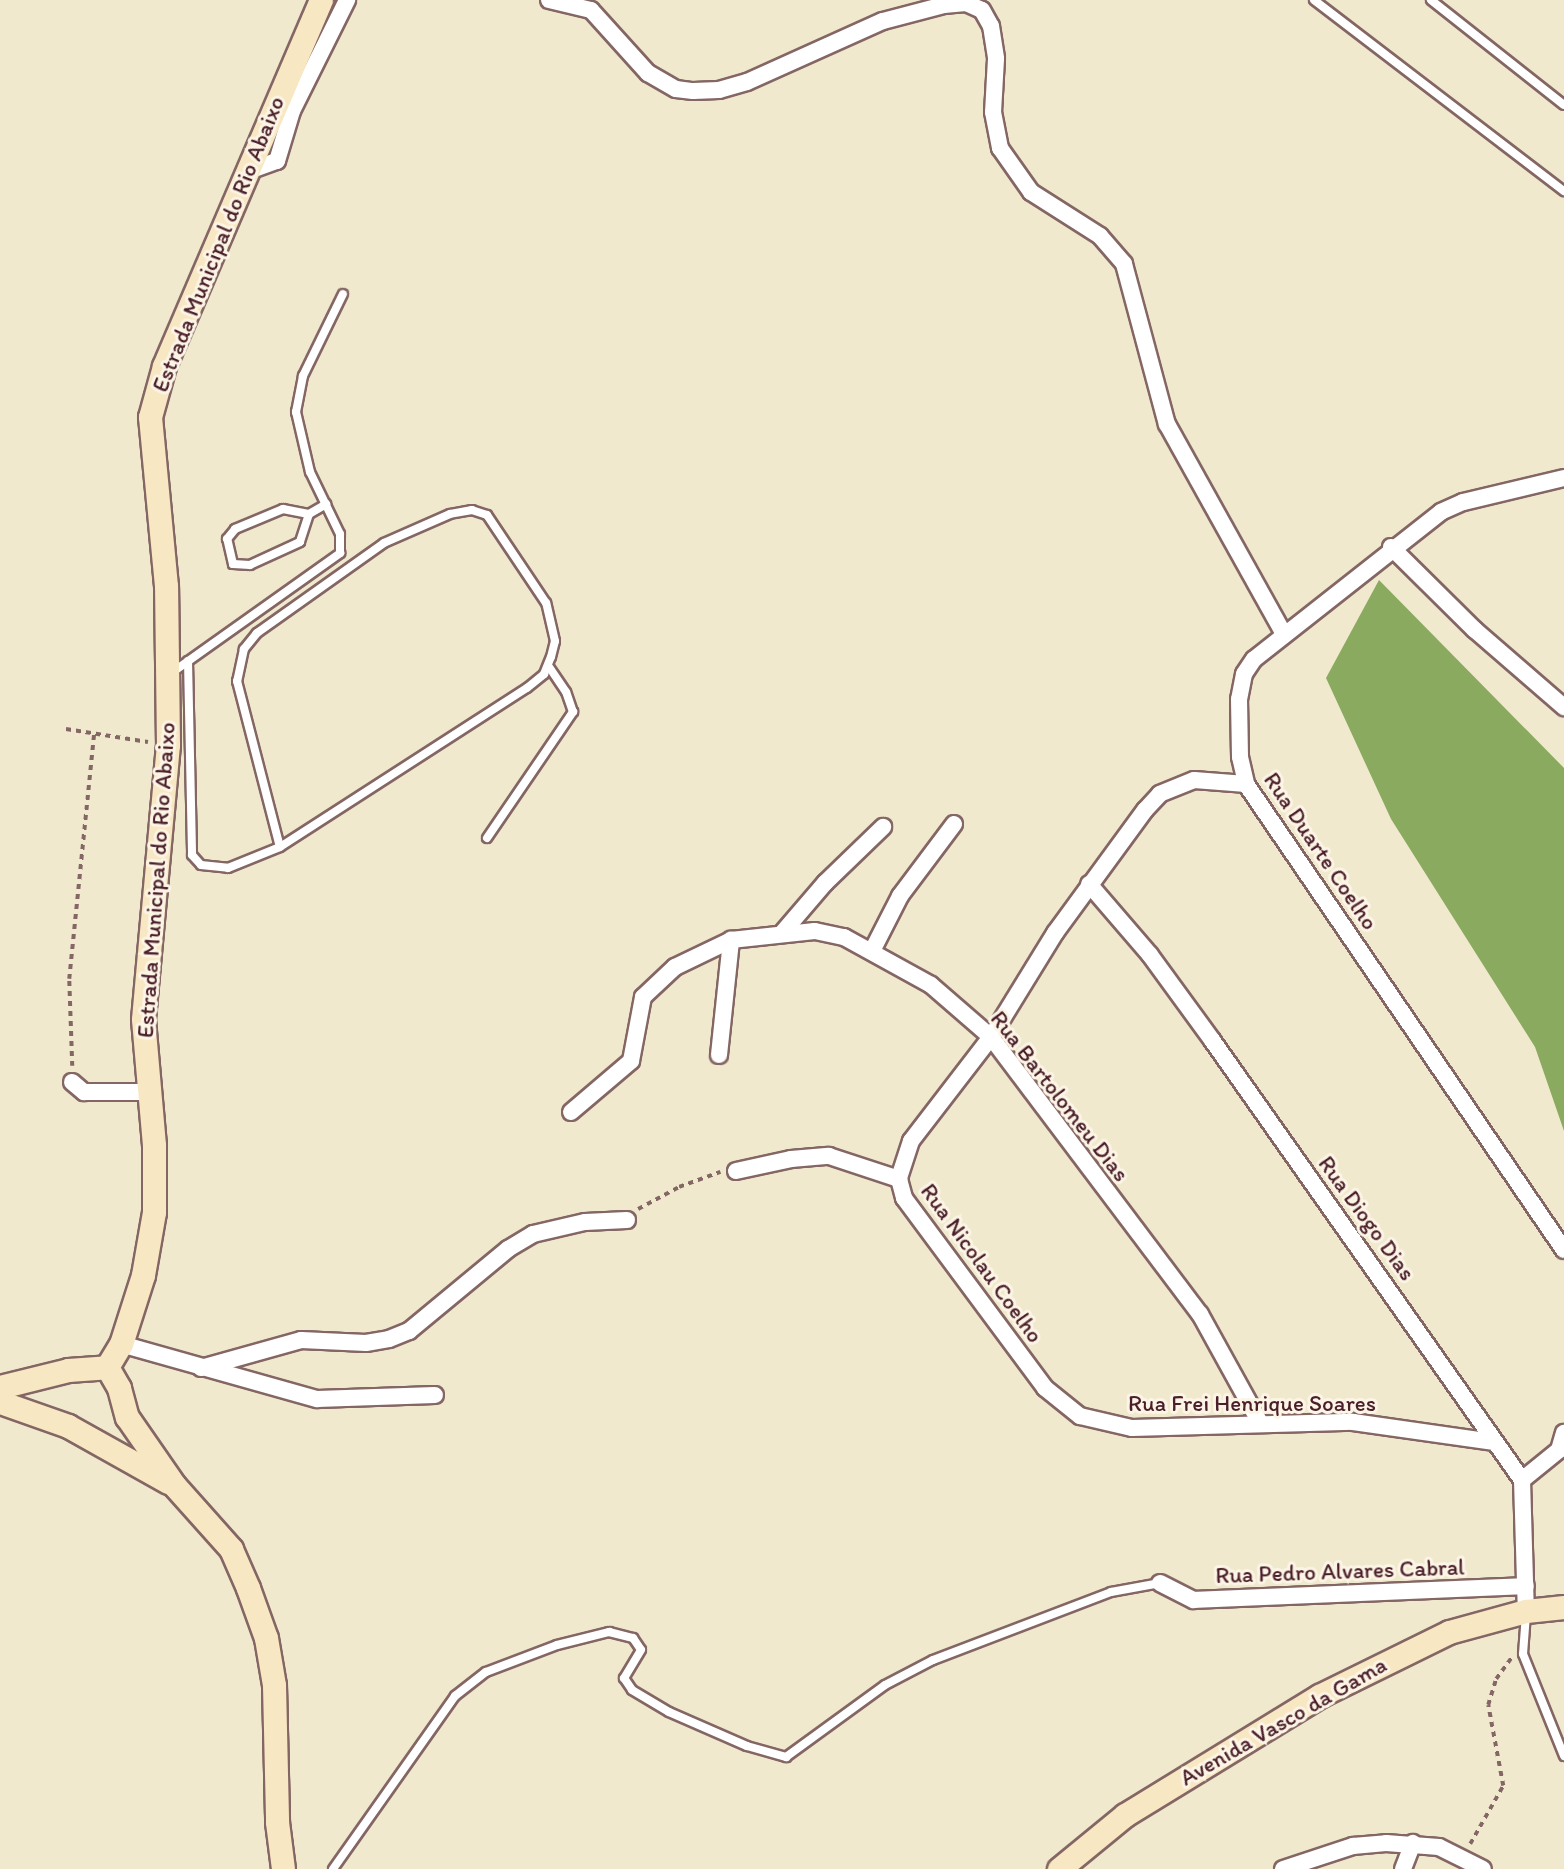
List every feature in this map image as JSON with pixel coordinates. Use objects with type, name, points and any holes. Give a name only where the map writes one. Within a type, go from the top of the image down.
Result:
[{"type":"street","name":"Estrada Municipal do Rio Abaixo","points":[[107,1367],[121,1344],[143,1275],[154,1212],[143,1019],[168,745],[166,586],[150,417],[164,366],[321,0]]},
{"type":"street","points":[[246,172],[277,161],[292,111],[347,0]]},
{"type":"street","points":[[549,0],[591,10],[648,74],[676,89],[693,91],[719,90],[747,82],[883,21],[944,5],[965,4],[982,10],[991,26],[996,59],[993,112],[1000,148],[1010,168],[1031,192],[1100,236],[1124,264],[1167,424],[1283,632]]},
{"type":"street","name":"Rua Duarte Coelho","points":[[1564,478],[1463,502],[1391,547],[1283,632],[1244,674],[1239,735],[1246,784],[1564,1250]]},
{"type":"street","points":[[1391,547],[1475,631],[1564,707]]},
{"type":"street","points":[[991,1037],[1089,884],[1160,794],[1194,780],[1246,784]]},
{"type":"street","points":[[872,951],[900,896],[954,824]]},
{"type":"street","points":[[783,932],[825,883],[883,827]]},
{"type":"street","name":"Rua Diogo Dias","points":[[1089,884],[1150,955],[1212,1040],[1376,1267],[1493,1443],[1521,1480]]},
{"type":"street","name":"Rua Bartolomeu Dias","points":[[571,1112],[631,1061],[643,997],[657,980],[705,950],[731,940],[783,932],[834,935],[872,951],[930,985],[991,1037],[1200,1314],[1259,1421]]},
{"type":"street","points":[[719,1055],[731,940]]},
{"type":"street","name":"Rua Nicolau Coelho","points":[[991,1037],[911,1141],[899,1179],[914,1214],[1058,1403]]},
{"type":"street","points":[[72,1082],[83,1092],[149,1092]]},
{"type":"street","points":[[736,1171],[791,1159],[829,1156],[899,1179]]},
{"type":"street","points":[[201,1368],[302,1340],[366,1343],[389,1339],[409,1331],[487,1265],[533,1234],[585,1222],[627,1220]]},
{"type":"street","points":[[121,1344],[317,1399],[435,1395]]},
{"type":"street","points":[[0,1387],[50,1378],[68,1370],[107,1367],[119,1388],[127,1417],[173,1485],[231,1549],[266,1638],[274,1685],[277,1822],[283,1869]]},
{"type":"street","points":[[33,1412],[39,1388],[50,1378]]},
{"type":"street","points":[[0,1402],[33,1412],[106,1445],[173,1485]]},
{"type":"street","name":"Rua Frei Henrique Soares","points":[[1058,1403],[1103,1424],[1132,1428],[1259,1421],[1353,1422],[1493,1443]]},
{"type":"street","points":[[106,1445],[115,1438],[127,1417]]},
{"type":"street","points":[[1527,1611],[1521,1480],[1559,1450],[1564,1433]]},
{"type":"street","name":"Rua Pedro Alvares Cabral","points":[[1160,1583],[1194,1600],[1526,1586]]},
{"type":"street","name":"Avenida Vasco da Gama","points":[[1059,1869],[1125,1815],[1320,1696],[1449,1632],[1527,1611],[1564,1606]]},
{"type":"street","points":[[1403,1869],[1413,1843]]},
{"type":"street","points":[[1283,1869],[1353,1846],[1413,1843],[1464,1856],[1483,1869]]},
{"type":"lane","points":[[1314,0],[1564,191]]},
{"type":"lane","points":[[1431,0],[1564,104]]},
{"type":"lane","points":[[167,675],[340,553],[340,534],[299,440],[296,412],[303,376],[343,294]]},
{"type":"lane","points":[[309,514],[300,542],[250,565],[233,564],[227,539],[235,529],[283,509],[309,514],[326,505]]},
{"type":"lane","points":[[188,661],[192,855],[201,865],[216,869],[280,848],[527,688],[549,667],[555,641],[546,603],[487,514],[472,510],[450,514],[362,557],[257,633],[244,649],[237,681],[280,848]]},
{"type":"lane","points":[[487,838],[573,712],[566,692],[549,667]]},
{"type":"lane","points":[[333,1869],[455,1696],[486,1672],[557,1645],[609,1632],[633,1638],[641,1650],[624,1675],[632,1690],[713,1732],[763,1753],[786,1757],[885,1685],[933,1660],[1111,1592],[1160,1583]]},
{"type":"lane","points":[[1527,1611],[1521,1645],[1564,1756]]},
{"type":"path","points":[[66,729],[168,745]]},
{"type":"path","points":[[72,1082],[69,979],[94,733]]},
{"type":"path","points":[[627,1220],[700,1177],[736,1171]]},
{"type":"path","points":[[1464,1856],[1503,1786],[1488,1704],[1496,1679],[1521,1645]]},
{"type":"green space","points":[[1379,580],[1564,768],[1564,1131],[1535,1047],[1391,819],[1326,678]]}]
